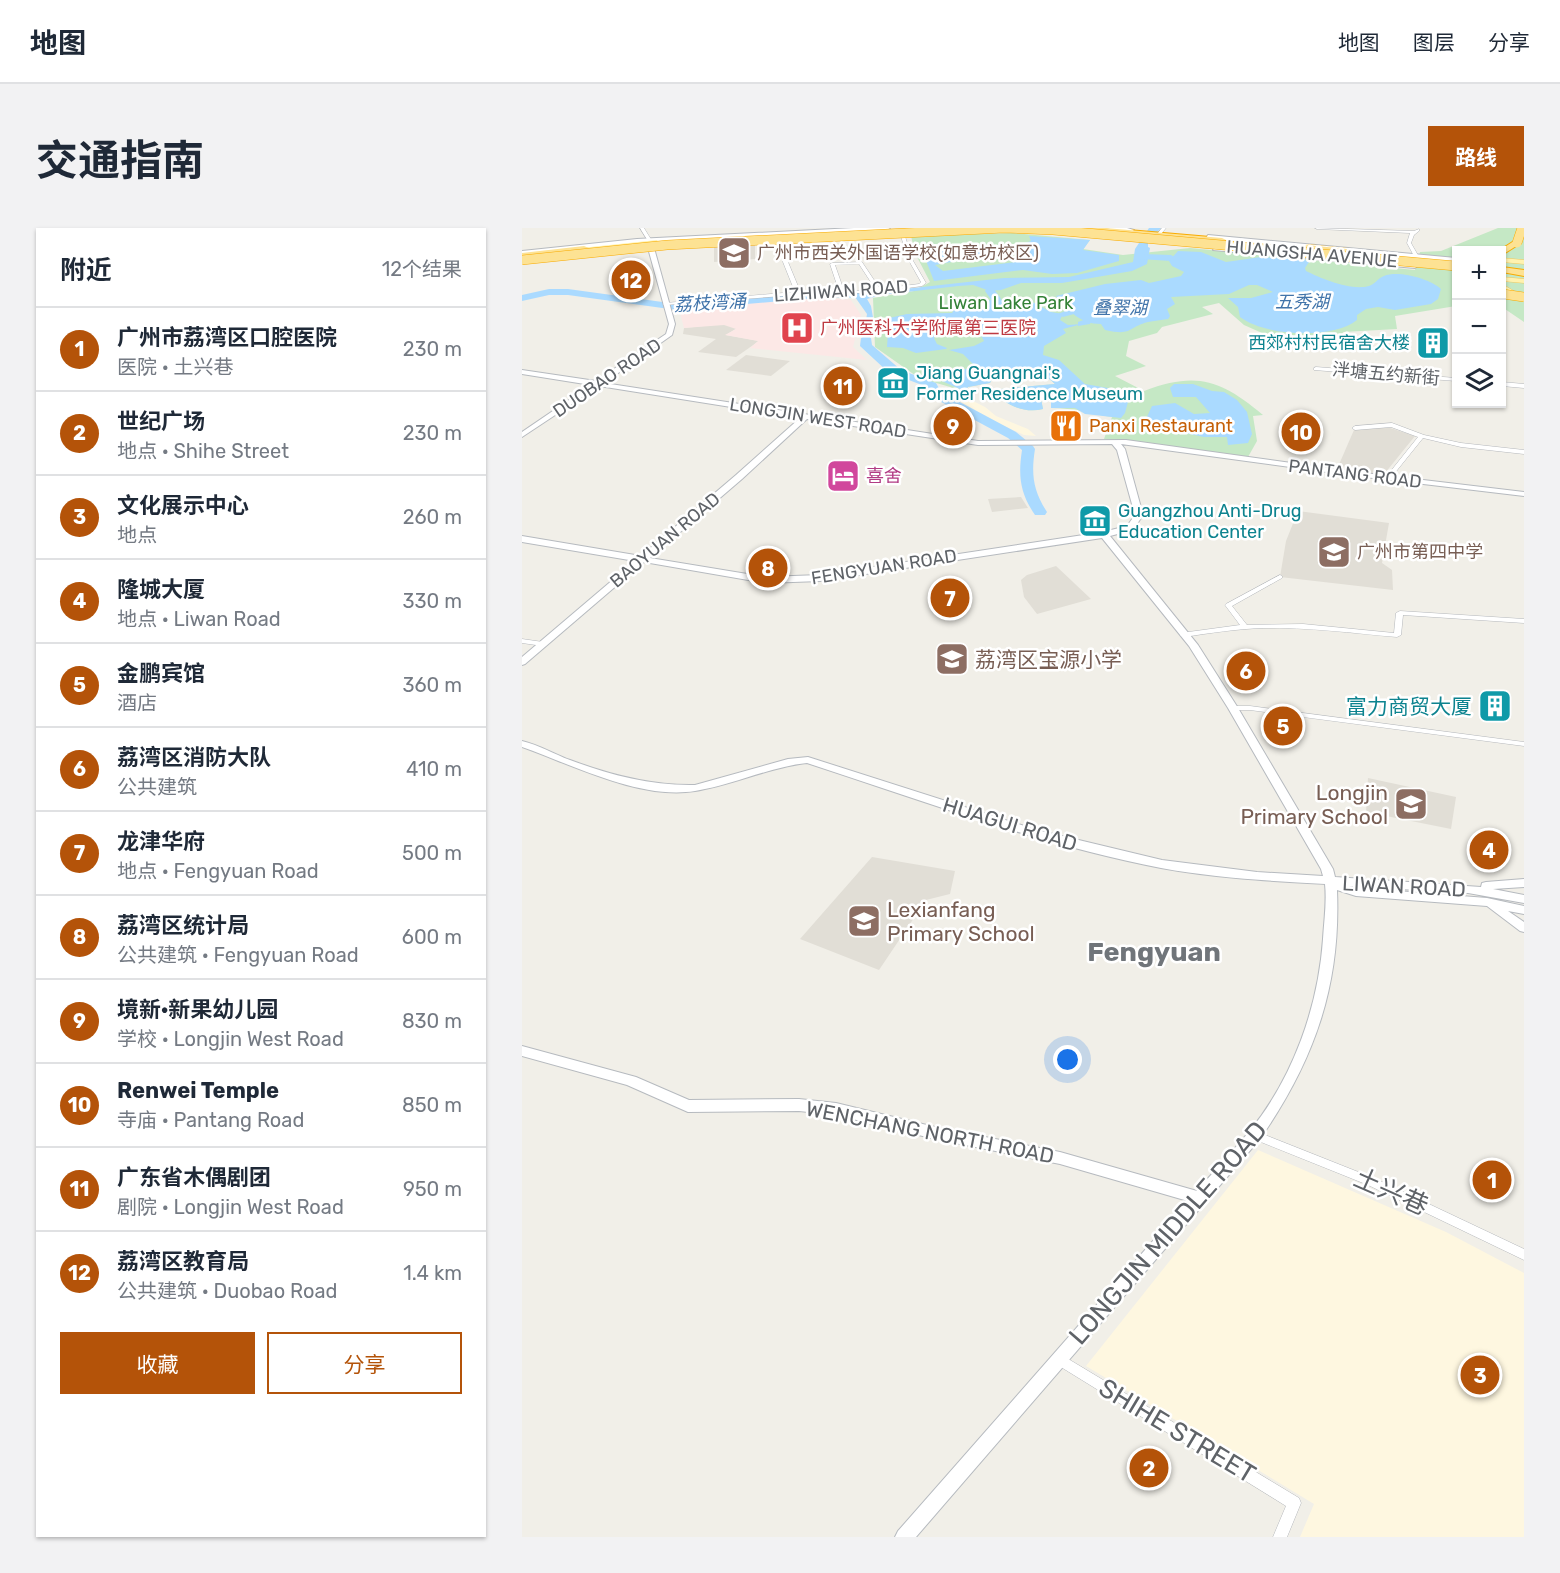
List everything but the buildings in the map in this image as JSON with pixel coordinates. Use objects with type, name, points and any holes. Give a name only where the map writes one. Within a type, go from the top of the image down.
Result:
[{"type":"highway","name":"HUANGSHA AVENUE","points":[[522,258],[583,250],[627,250],[887,229],[931,228]]},
{"type":"highway","points":[[522,258],[587,250],[726,239],[931,228]]},
{"type":"highway","name":"HUANGSHA AVENUE","points":[[663,242],[855,237],[1015,228],[1122,237],[1139,234]]},
{"type":"highway","name":"HUANGSHA AVENUE","points":[[1064,228],[1245,242],[1452,265]]},
{"type":"highway","points":[[1064,228],[1452,265]]},
{"type":"highway","points":[[1077,228],[1343,252]]},
{"type":"highway","points":[[1507,249],[1522,228]]},
{"type":"highway","points":[[522,258],[655,246],[971,229],[1041,229],[1139,234],[1452,265]]},
{"type":"highway","points":[[1139,234],[1361,257],[1413,266]]},
{"type":"highway","name":"HUANGSHA AVENUE","points":[[1157,235],[1452,265]]},
{"type":"highway","points":[[1093,236],[1122,237]]},
{"type":"highway","points":[[1506,270],[1524,273]]},
{"type":"highway","points":[[1506,276],[1524,273]]},
{"type":"highway","points":[[1506,295],[1524,299]]},
{"type":"main road","name":"HUANGSHA AVENUE","points":[[583,250],[663,242]]},
{"type":"main road","points":[[1506,260],[1524,262]]},
{"type":"main road","points":[[1506,278],[1524,281]]},
{"type":"main road","points":[[1506,288],[1524,299]]},
{"type":"street","points":[[642,228],[651,247]]},
{"type":"street","points":[[1106,228],[1139,234]]},
{"type":"street","points":[[1317,228],[1417,230],[1410,243],[1417,257]]},
{"type":"street","points":[[903,234],[1012,231],[1093,236],[1139,234]]},
{"type":"street","name":"LIZHIWAN ROAD","points":[[666,307],[842,291],[879,291],[924,283],[910,259],[903,234]]},
{"type":"street","points":[[1157,235],[1413,266],[1452,265]]},
{"type":"street","points":[[781,238],[786,269],[798,295]]},
{"type":"street","points":[[583,250],[651,247],[663,242]]},
{"type":"street","points":[[1245,242],[1361,257],[1417,257],[1452,265]]},
{"type":"street","name":"DUOBAO ROAD","points":[[522,435],[669,335],[672,327],[651,247]]},
{"type":"street","points":[[1343,252],[1361,257]]},
{"type":"street","points":[[842,291],[832,264],[860,263],[879,291]]},
{"type":"street","name":"泮塘五约新街","points":[[1316,369],[1452,380]]},
{"type":"street","name":"LONGJIN WEST ROAD","points":[[522,372],[964,441],[1000,444],[1116,443]]},
{"type":"street","points":[[1506,384],[1524,386]]},
{"type":"street","name":"BAOYUAN ROAD","points":[[522,662],[640,559],[739,477],[806,416]]},
{"type":"street","points":[[1355,428],[1392,424],[1422,436],[1461,445],[1524,452]]},
{"type":"street","points":[[1388,478],[1422,436]]},
{"type":"street","points":[[1116,443],[1343,476],[1522,497]]},
{"type":"street","points":[[1116,443],[1122,454],[1139,515],[1131,528],[1104,535],[1184,635],[1233,708],[1332,881]]},
{"type":"street","name":"PANTANG ROAD","points":[[1116,443],[1522,497]]},
{"type":"street","points":[[1122,454],[1129,448],[1140,447]]},
{"type":"street","name":"FENGYUAN ROAD","points":[[522,539],[766,580],[802,579],[1104,535]]},
{"type":"street","points":[[1245,627],[1228,605],[1280,577]]},
{"type":"street","points":[[1184,635],[1245,627],[1274,626],[1331,628],[1397,635],[1400,613],[1524,621]]},
{"type":"street","points":[[522,641],[543,644]]},
{"type":"street","points":[[1233,708],[1250,708],[1524,744]]},
{"type":"street","name":"HUAGUI ROAD","points":[[522,744],[567,762],[619,777],[672,788],[695,788],[788,762],[807,760],[1004,824],[1128,857],[1201,870],[1332,881]]},
{"type":"street","name":"LIWAN ROAD","points":[[1332,881],[1437,887],[1489,892],[1524,899]]},
{"type":"street","name":"LIWAN ROAD","points":[[1332,881],[1340,887],[1356,892],[1487,902],[1524,910]]},
{"type":"street","name":"LONGJIN MIDDLE ROAD","points":[[904,1537],[1060,1360],[1198,1197],[1255,1135],[1287,1087],[1313,1030],[1323,996],[1329,956],[1332,881]]},
{"type":"street","points":[[1437,887],[1524,884]]},
{"type":"street","points":[[1487,902],[1524,928]]},
{"type":"street","name":"WENCHANG NORTH ROAD","points":[[522,1051],[631,1081],[687,1106],[799,1105],[836,1109],[944,1136],[1060,1158],[1198,1197]]},
{"type":"street","name":"土兴巷","points":[[1255,1135],[1372,1182],[1524,1255]]},
{"type":"street","name":"SHIHE STREET","points":[[1060,1360],[1294,1503],[1280,1537]]},
{"type":"shaded area","name":"广州市西关外国语学校(如意坊校区)","points":[[755,245],[755,259],[714,262],[714,247]]},
{"type":"shaded area","name":"广州医科大学附属第三医院","points":[[824,297],[851,300],[861,315],[853,347],[867,360],[750,348],[758,341],[725,335],[736,329],[724,325],[684,328],[679,309]]},
{"type":"shaded area","points":[[724,324],[737,328],[726,335],[759,341],[736,357],[698,352],[716,339],[683,334],[684,328]]},
{"type":"shaded area","points":[[746,355],[790,361],[771,376],[726,370]]},
{"type":"shaded area","points":[[949,389],[985,407],[996,416],[1028,429],[1036,436],[1024,435],[1002,425],[943,392]]},
{"type":"shaded area","points":[[955,411],[974,422],[960,435],[932,431],[949,413]]},
{"type":"shaded area","points":[[1387,427],[1415,436],[1385,473],[1337,469],[1354,430]]},
{"type":"shaded area","points":[[1021,497],[1028,508],[992,512],[988,499]]},
{"type":"shaded area","name":"广州市第四中学","points":[[1298,511],[1389,523],[1382,563],[1392,570],[1393,590],[1280,577],[1286,541]]},
{"type":"shaded area","points":[[1056,566],[1091,599],[1037,614],[1024,597],[1021,580],[1027,575]]},
{"type":"shaded area","name":"Longjin Primary School","points":[[1368,778],[1456,797],[1451,829],[1366,812]]},
{"type":"shaded area","name":"Lexianfang Primary School","points":[[872,857],[955,871],[950,894],[926,900],[879,970],[800,939]]},
{"type":"shaded area","points":[[1258,1150],[1446,1232],[1524,1273],[1524,1537],[1300,1537],[1314,1504],[1086,1366]]},
{"type":"green space","name":"Liwan Lake Park","points":[[1498,228],[1524,228],[1524,322],[1506,310],[1506,246],[1453,246]]},
{"type":"green space","name":"Liwan Lake Park","points":[[1012,233],[1090,240],[1083,249],[1123,255],[1190,248],[1415,270],[1420,252],[1441,251],[1452,247],[1452,307],[1395,316],[1397,329],[1343,332],[1340,341],[1262,333],[1244,325],[1219,303],[1202,307],[1213,314],[1162,327],[1157,333],[1129,341],[1126,356],[1146,366],[1115,376],[1144,391],[1179,381],[1208,382],[1234,394],[1263,415],[1253,416],[1257,441],[1248,457],[1104,439],[1112,417],[1051,408],[1051,398],[1041,399],[1043,409],[1021,409],[1002,400],[990,390],[1055,384],[1043,376],[1027,372],[995,373],[990,383],[968,387],[964,391],[919,378],[875,347],[873,298],[914,291],[930,282],[915,253],[911,236]]},
{"type":"water","points":[[1149,228],[1161,228],[1148,243],[1150,248],[1147,264],[1132,271],[1062,283],[1021,283],[1001,290],[990,291],[973,285],[958,286],[881,295],[867,299],[871,306],[874,323],[869,341],[883,356],[877,358],[862,345],[867,314],[855,297],[859,294],[1004,278],[1069,277],[1133,262],[1135,249]]},
{"type":"water","points":[[1029,236],[1090,240],[1083,250],[1119,255],[1119,261],[1077,273],[1052,274],[1023,270],[934,281],[923,253],[940,249],[1022,244],[1031,241]],"holes":[[[1004,252],[1024,255],[1032,260],[943,271],[935,265]]]},
{"type":"water","name":"五秀湖","points":[[1178,251],[1201,252],[1226,262],[1261,257],[1305,260],[1309,262],[1305,268],[1306,271],[1345,286],[1369,286],[1384,276],[1398,274],[1422,279],[1441,289],[1438,299],[1431,304],[1395,310],[1378,307],[1366,309],[1357,315],[1357,320],[1346,326],[1316,333],[1281,332],[1251,323],[1240,317],[1238,307],[1228,298],[1251,298],[1273,292],[1257,285],[1249,285],[1229,294],[1171,297],[1175,304],[1167,309],[1170,316],[1168,319],[1141,324],[1125,332],[1105,330],[1101,324],[1081,319],[1056,296],[1105,284],[1141,280],[1149,283],[1181,276],[1184,272],[1172,266],[1169,261]]},
{"type":"water","points":[[996,299],[1015,302],[1027,299],[1051,312],[1063,314],[1060,320],[1068,325],[1082,324],[1063,329],[1066,333],[1044,346],[1043,355],[1059,360],[1085,384],[1108,388],[1120,393],[1128,402],[1121,418],[1085,414],[1075,408],[1051,408],[1051,398],[1041,399],[1043,409],[1021,409],[1002,400],[990,390],[1055,384],[1035,373],[995,373],[990,383],[968,387],[964,391],[931,376],[976,367],[963,354],[949,350],[974,346],[984,341],[969,322],[945,325],[934,338],[937,344],[946,349],[916,353],[903,348],[887,347],[889,318],[907,314],[952,313],[956,307]]},
{"type":"water","points":[[1174,384],[1193,384],[1212,391],[1224,392],[1237,400],[1247,412],[1252,434],[1248,443],[1228,445],[1227,437],[1204,437],[1152,426],[1146,419],[1152,406],[1175,403],[1194,414],[1210,413],[1196,397],[1173,397],[1170,388]]},
{"type":"waterway","points":[[1143,257],[1171,258]]},
{"type":"waterway","points":[[990,291],[996,299]]},
{"type":"waterway","name":"荔枝湾涌","points":[[522,298],[549,292],[568,292],[677,307],[828,294],[863,295]]},
{"type":"waterway","points":[[1063,314],[1070,312]]},
{"type":"waterway","name":"叠翠湖","points":[[1082,324],[1086,322]]},
{"type":"waterway","name":"荔枝湾涌","points":[[866,338],[866,346],[892,370],[908,378],[932,385],[936,394],[1012,435],[1029,449],[1026,482],[1030,495],[1040,512]]},
{"type":"place","name":"广州市西关外国语学校(如意坊校区)","points":[[734,253]]},
{"type":"place","name":"荔湾区教育局","points":[[631,280]]},
{"type":"place","name":"广州医科大学附属第三医院","points":[[797,328]]},
{"type":"place","name":"西郊村村民宿舍大楼","points":[[1433,343]]},
{"type":"place","name":"Jiang Guangnai's Former Residence Museum","points":[[893,383]]},
{"type":"place","name":"广东省木偶剧团","points":[[843,386]]},
{"type":"place","name":"境新·新果幼儿园","points":[[953,426]]},
{"type":"place","name":"Panxi Restaurant","points":[[1066,426]]},
{"type":"place","name":"Renwei Temple","points":[[1301,432]]},
{"type":"place","name":"喜舍","points":[[843,476]]},
{"type":"place","name":"Guangzhou Anti-Drug Education Center","points":[[1095,521]]},
{"type":"place","name":"广州市第四中学","points":[[1334,552]]},
{"type":"place","name":"荔湾区统计局","points":[[768,568]]},
{"type":"place","name":"龙津华府","points":[[950,598]]},
{"type":"place","name":"荔湾区宝源小学","points":[[952,659]]},
{"type":"place","name":"荔湾区消防大队","points":[[1246,671]]},
{"type":"place","name":"富力商贸大厦","points":[[1495,706]]},
{"type":"place","name":"金鹏宾馆","points":[[1283,726]]},
{"type":"place","name":"Longjin Primary School","points":[[1411,804]]},
{"type":"place","name":"隆城大厦","points":[[1489,850]]},
{"type":"place","name":"Lexianfang Primary School","points":[[864,921]]},
{"type":"place","name":"广州市荔湾区口腔医院","points":[[1492,1180]]},
{"type":"place","name":"文化展示中心","points":[[1480,1375]]},
{"type":"place","name":"世纪广场","points":[[1149,1468]]},
{"type":"district","name":"Fengyuan","points":[[1154,952]]}]
